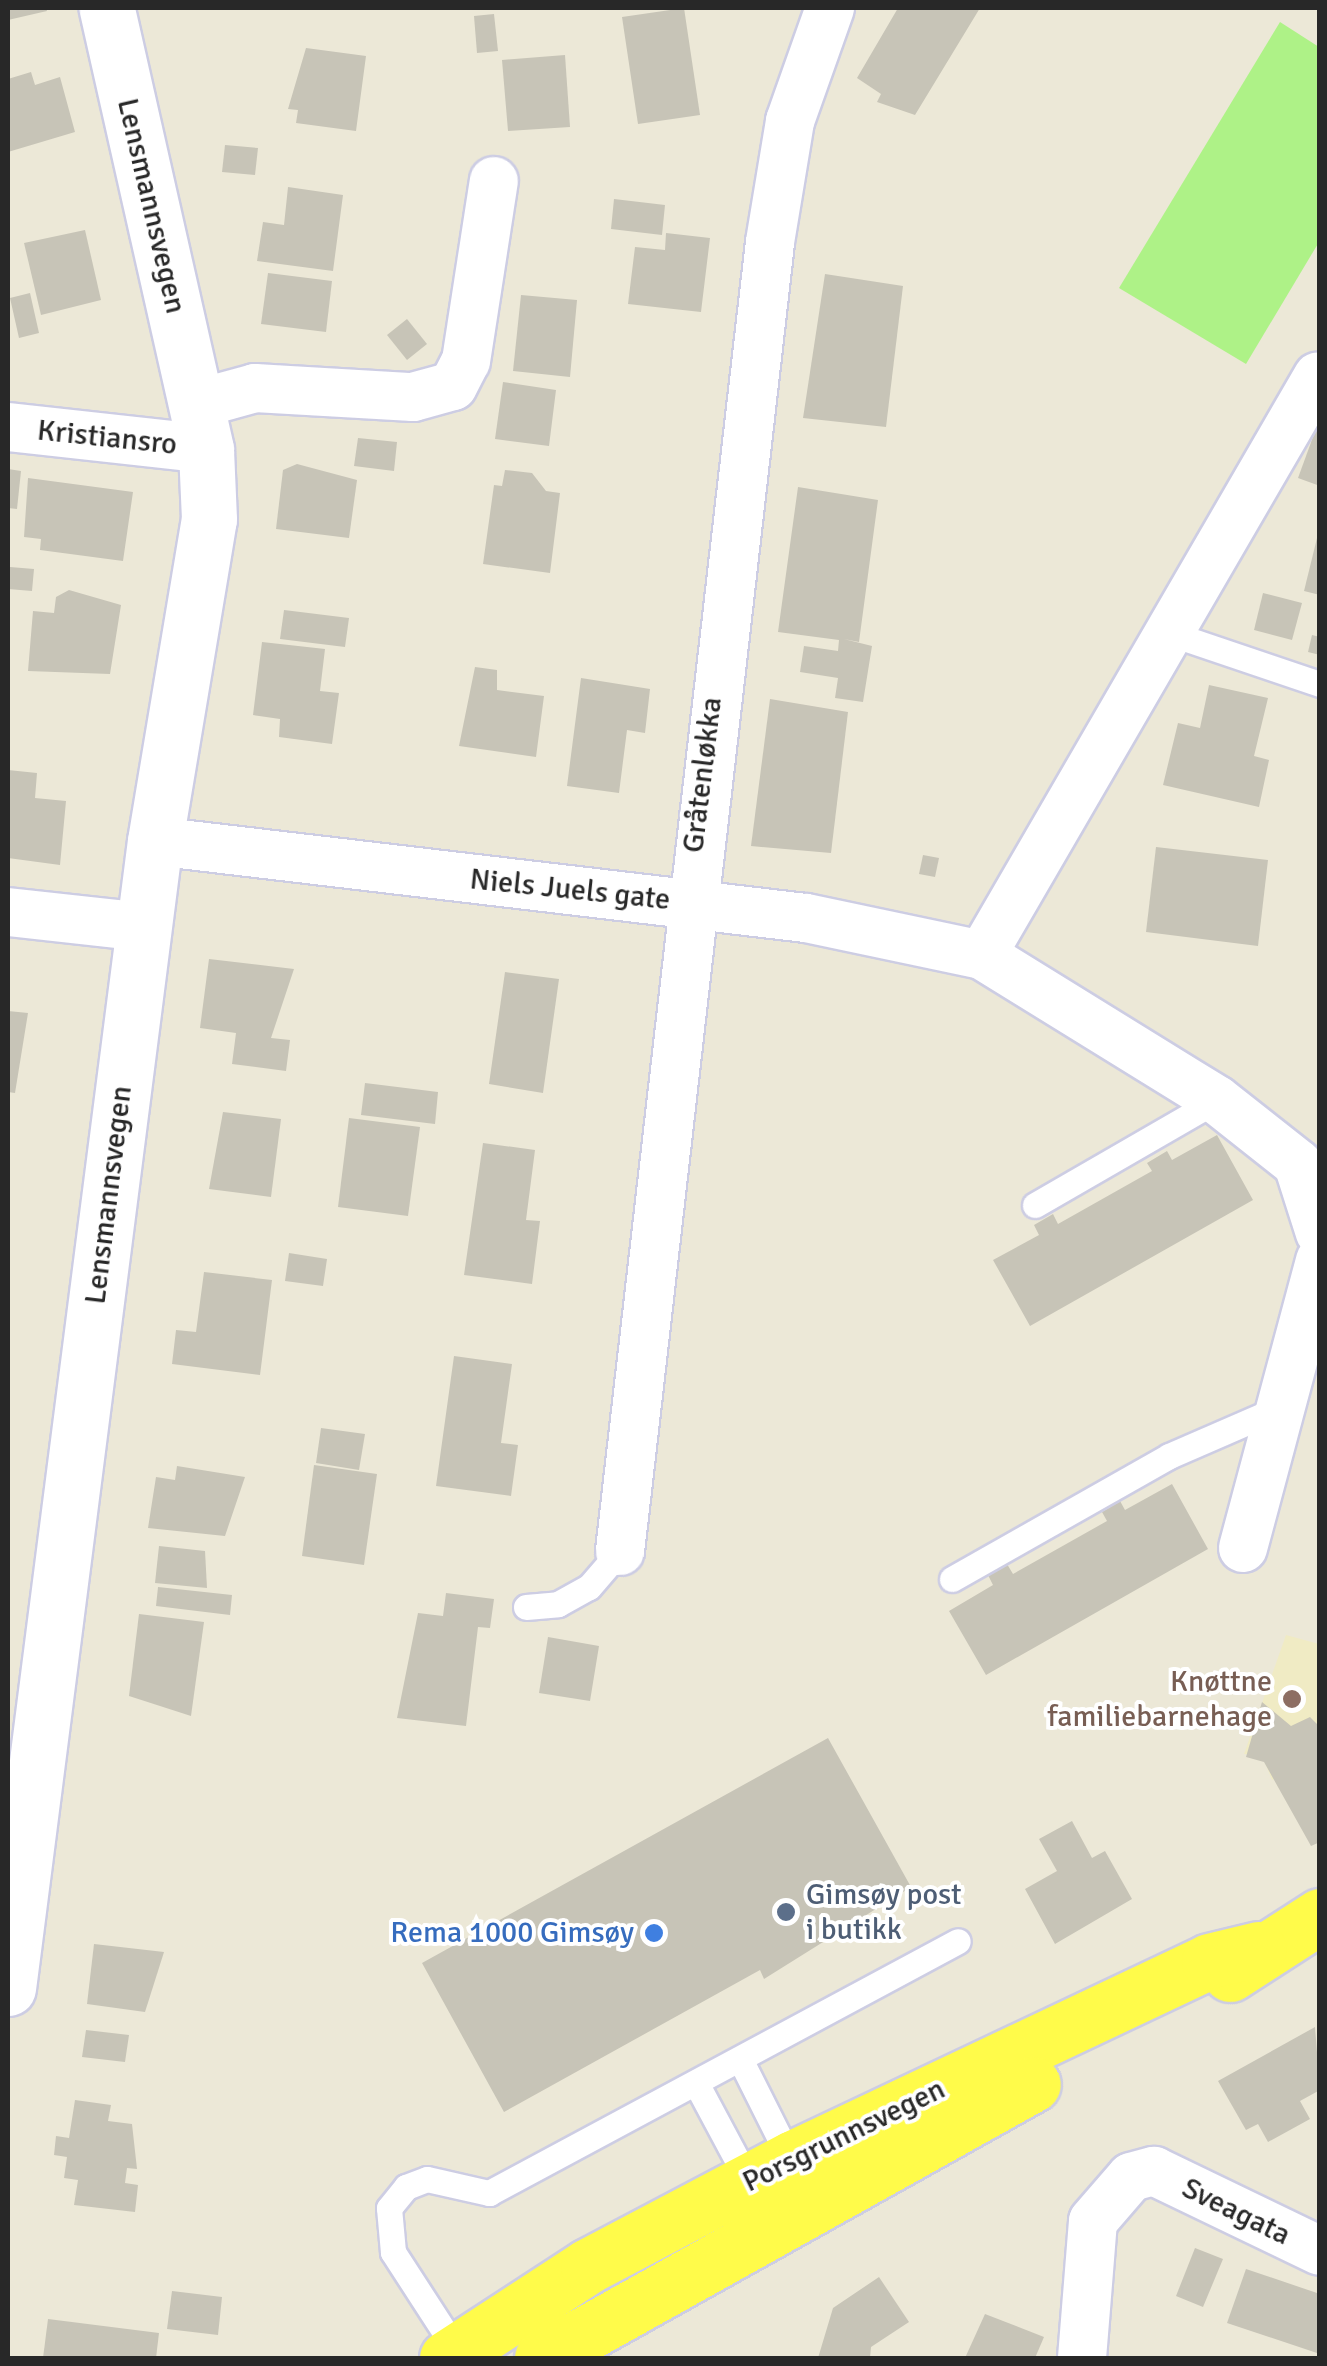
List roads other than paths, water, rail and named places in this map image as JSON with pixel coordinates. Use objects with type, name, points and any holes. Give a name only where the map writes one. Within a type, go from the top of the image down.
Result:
[{"type":"main road","name":"Porsgrunnsvegen","points":[[542,2358],[1220,1984],[1259,1949],[1320,1916]]},
{"type":"main road","name":"Porsgrunnsvegen","points":[[452,2355],[770,2170],[1208,1961],[1259,1949]]},
{"type":"street","name":"Lensmannsvegen","points":[[8,1988],[19,1790],[155,842],[205,572],[201,426],[107,8]]},
{"type":"street","name":"Gråtenløkka","points":[[620,1552],[688,903],[770,242],[790,121],[830,8]]},
{"type":"street","points":[[201,426],[255,388],[413,397],[453,386],[466,361],[494,181]]},
{"type":"street","points":[[982,955],[1318,376]]},
{"type":"street","name":"Kristiansro","points":[[8,427],[201,426]]},
{"type":"street","name":"Niels Juels gate","points":[[155,842],[688,903],[892,932],[982,955],[1218,1100],[1298,1164],[1320,1233]]},
{"type":"street","points":[[8,912],[144,927]]},
{"type":"street","points":[[1244,1548],[1285,1405],[1320,1260]]},
{"type":"street","name":"Sveagata","points":[[1082,2358],[1094,2221],[1114,2188],[1154,2171],[1320,2251]]},
{"type":"lane","points":[[1166,632],[1320,684]]},
{"type":"lane","points":[[1035,1204],[1218,1100]]},
{"type":"lane","points":[[952,1579],[1169,1456],[1285,1405]]},
{"type":"lane","points":[[526,1607],[558,1604],[589,1586],[620,1552]]},
{"type":"lane","points":[[452,2355],[392,2252],[390,2208],[406,2187],[427,2179],[489,2192],[958,1941]]},
{"type":"lane","points":[[740,2060],[770,2170],[791,2218]]},
{"type":"lane","points":[[696,2083],[770,2170],[791,2218]]},
{"type":"place","name":"Knøttne familiebarnehage","points":[[1292,1699]]},
{"type":"place","name":"Gimsøy post i butikk","points":[[786,1912]]},
{"type":"place","name":"Rema 1000 Gimsøy","points":[[654,1933]]}]
